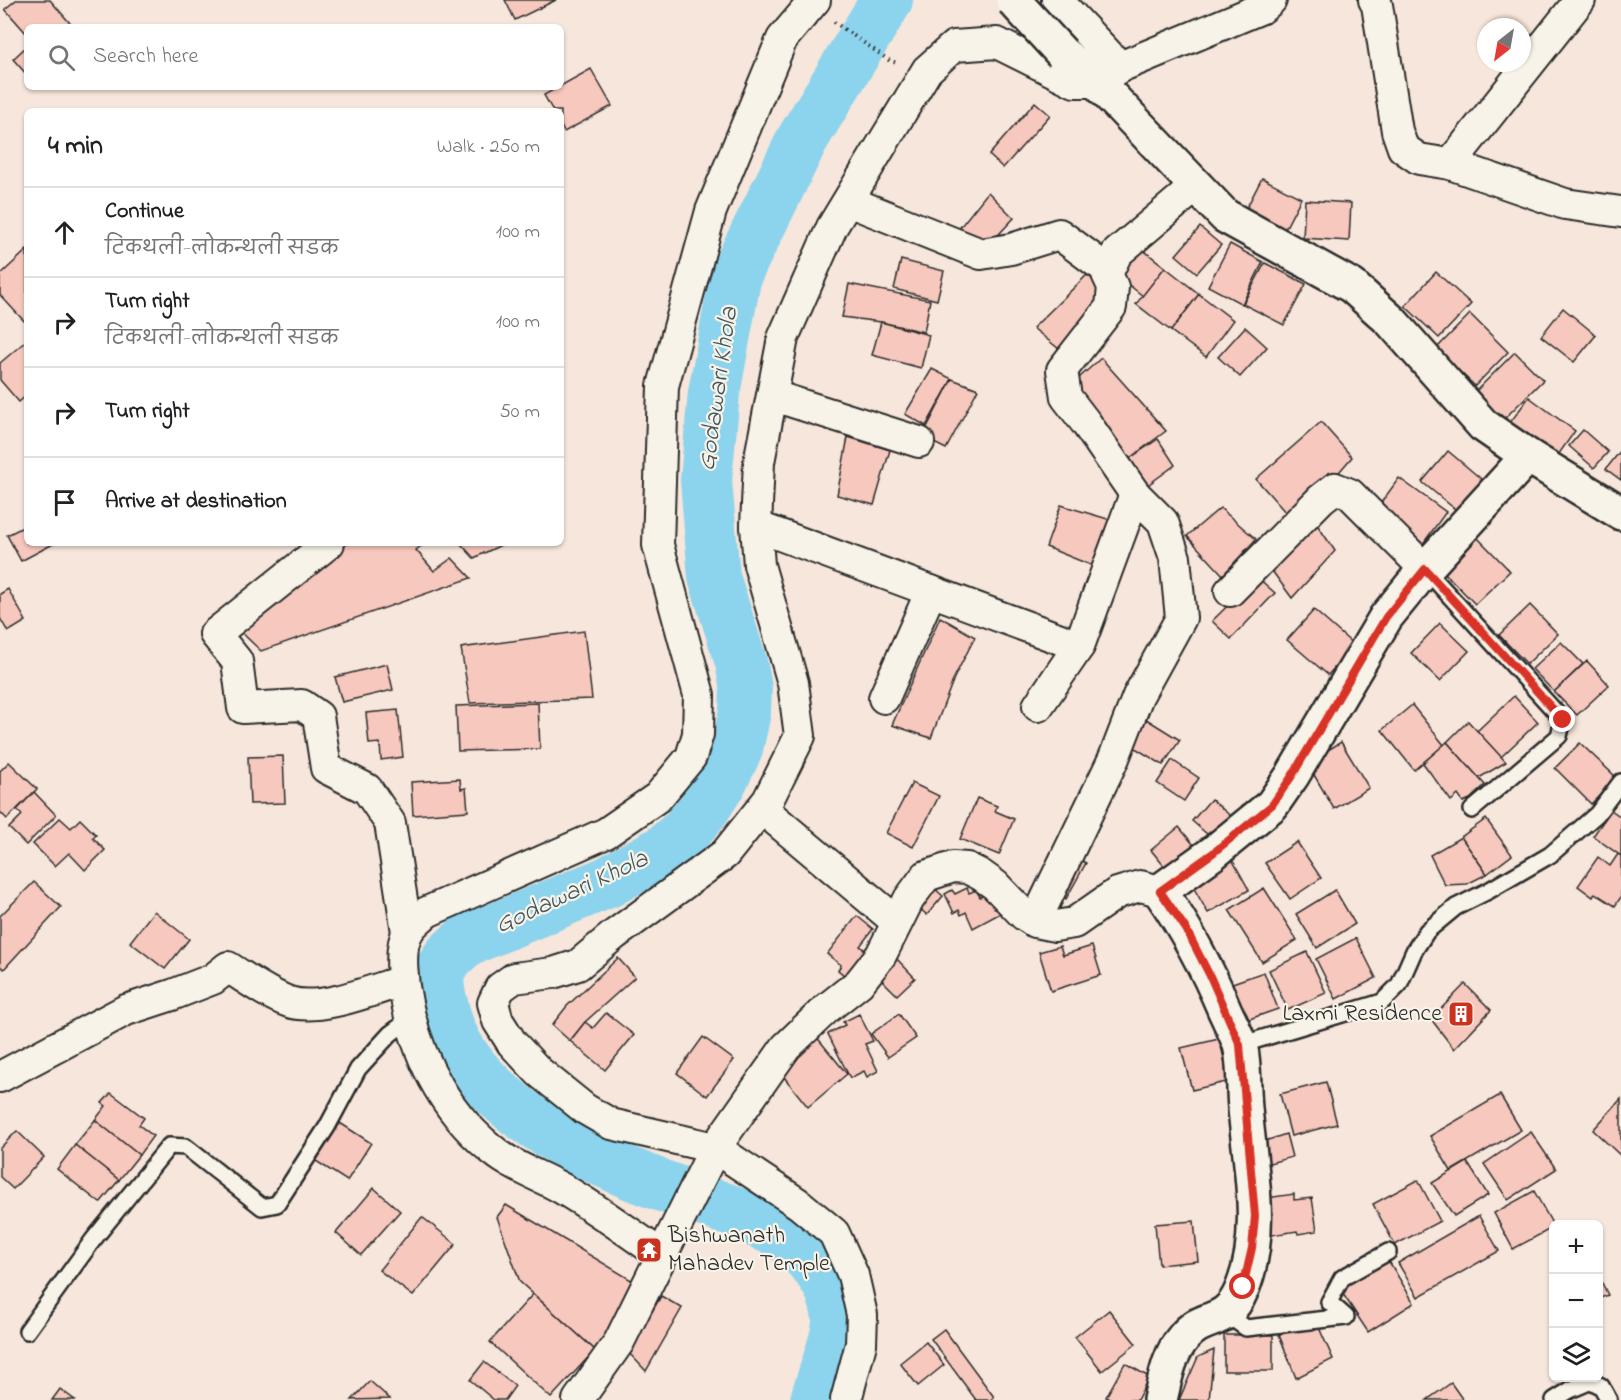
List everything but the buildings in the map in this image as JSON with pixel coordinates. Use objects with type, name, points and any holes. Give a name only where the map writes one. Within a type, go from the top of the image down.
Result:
[{"type":"main road","points":[[1013,0],[1062,52],[1108,75],[1196,186],[1225,216],[1352,286],[1390,321],[1483,425],[1528,456],[1621,513]]},
{"type":"main road","points":[[1160,1400],[1167,1368],[1184,1336],[1197,1327],[1226,1314],[1234,1305],[1243,1287],[1252,1248],[1255,1216],[1240,1045],[1186,929],[1160,891],[1213,853],[1272,805],[1292,776],[1386,617],[1425,569],[1528,456]]},
{"type":"street","points":[[997,43],[1046,0]]},
{"type":"street","points":[[1057,0],[1108,75]]},
{"type":"street","points":[[846,1400],[861,1344],[862,1315],[853,1275],[834,1233],[799,1204],[709,1158],[611,1124],[585,1109],[539,1072],[512,1043],[498,1021],[493,1003],[500,988],[514,978],[553,973],[578,965],[614,935],[725,854],[768,800],[800,736],[794,683],[759,565],[756,526],[759,462],[783,338],[832,227],[927,70],[954,46],[997,43],[1075,82],[1108,75],[1262,8],[1272,0]]},
{"type":"street","points":[[1374,0],[1377,5],[1397,132],[1403,148],[1419,159],[1450,164],[1566,204],[1621,212]]},
{"type":"street","points":[[1450,164],[1580,0]]},
{"type":"street","points":[[407,932],[427,912],[606,833],[657,797],[691,757],[698,734],[699,695],[657,544],[663,386],[711,212],[782,39],[824,10]]},
{"type":"street","points":[[1035,922],[1114,758],[1138,696],[1181,618],[1175,558],[1163,522],[1135,494],[1066,397],[1062,370],[1111,307],[1113,287],[1107,274],[1117,253],[1196,186]]},
{"type":"street","points":[[858,205],[981,254],[1032,244],[1059,234],[1098,263]]},
{"type":"street","points":[[777,397],[919,442]]},
{"type":"street","points":[[1230,591],[1321,499],[1335,488],[1350,494],[1425,569]]},
{"type":"street","points":[[1038,706],[1078,646],[1135,494]]},
{"type":"street","points":[[756,526],[1078,646]]},
{"type":"street","points":[[325,546],[215,634],[237,662],[243,708],[302,705],[318,717],[326,768],[367,789],[390,823],[407,932],[402,960],[402,981],[410,1018],[424,1061],[437,1086],[472,1132],[501,1156],[666,1246]]},
{"type":"street","points":[[884,698],[932,591]]},
{"type":"street","points":[[772,817],[897,922]]},
{"type":"street","points":[[578,1400],[619,1342],[709,1158],[786,1047],[859,983],[881,955],[909,899],[926,876],[953,867],[967,868],[995,885],[1024,915],[1035,922],[1055,926],[1074,923],[1118,893],[1140,886],[1160,891]]},
{"type":"street","points":[[0,1077],[126,1010],[172,996],[213,979],[228,966],[260,987],[290,1002],[311,1004],[330,1002],[402,981]]},
{"type":"lane","points":[[1425,569],[1563,720],[1559,736],[1472,810]]},
{"type":"lane","points":[[1240,1045],[1382,1002],[1399,985],[1414,951],[1427,931],[1456,907],[1550,855],[1597,814],[1621,782]]},
{"type":"lane","points":[[27,1331],[93,1240],[169,1146],[186,1147],[262,1207],[277,1204],[327,1127],[358,1069],[390,1034],[410,1018]]},
{"type":"lane","points":[[1226,1314],[1246,1328],[1346,1317],[1329,1302],[1342,1278],[1388,1252]]},
{"type":"lane","points":[[1554,1400],[1591,1381],[1601,1386],[1609,1400]]},
{"type":"path","points":[[824,10],[872,47]]},
{"type":"waterway","name":"Godawari Khola","points":[[816,1400],[835,1338],[838,1317],[829,1286],[806,1255],[776,1231],[602,1161],[533,1122],[501,1098],[473,1069],[448,1025],[438,981],[442,966],[466,941],[608,882],[663,851],[683,834],[702,812],[721,782],[737,749],[745,712],[746,688],[741,662],[714,577],[706,480],[714,393],[736,274],[803,138],[887,0]]},
{"type":"place","name":"Laxmi Residence","points":[[1461,1014]]},
{"type":"place","name":"Bishwanath Mahadev Temple","points":[[649,1250]]},
{"type":"route","points":[[1243,1287],[1252,1248],[1255,1216],[1240,1045],[1210,976],[1186,929],[1160,891],[1213,853],[1272,805],[1292,776],[1386,617],[1425,569],[1563,720]]}]
